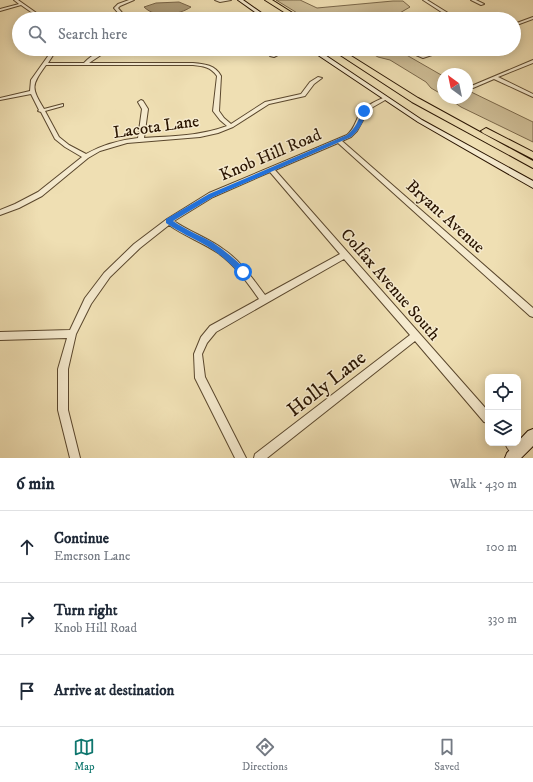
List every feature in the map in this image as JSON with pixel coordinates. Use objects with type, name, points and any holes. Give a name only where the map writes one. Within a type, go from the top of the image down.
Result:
[{"type":"highway","points":[[266,2],[279,12]]},
{"type":"highway","points":[[266,2],[285,12]]},
{"type":"highway","points":[[346,56],[415,100],[533,165]]},
{"type":"highway","points":[[358,56],[424,97],[533,156]]},
{"type":"street","points":[[16,0],[33,12]]},
{"type":"street","points":[[120,12],[116,8],[132,0]]},
{"type":"street","points":[[217,0],[229,0]]},
{"type":"street","points":[[240,0],[258,12]]},
{"type":"street","points":[[425,0],[444,12]]},
{"type":"street","points":[[473,0],[482,4]]},
{"type":"street","points":[[0,12],[22,4]]},
{"type":"street","points":[[521,22],[533,18]]},
{"type":"street","points":[[50,56],[33,80],[32,92],[41,112],[57,138],[86,157]]},
{"type":"street","points":[[85,64],[94,56]]},
{"type":"street","points":[[322,56],[385,99],[480,156],[533,185]]},
{"type":"street","points":[[473,86],[533,61]]},
{"type":"street","points":[[44,64],[193,64],[211,67],[217,71],[219,76],[216,111],[222,119],[231,126]]},
{"type":"street","points":[[494,77],[533,96]]},
{"type":"street","name":"Lacota Lane","points":[[0,213],[18,206],[40,194],[86,157],[112,145],[141,140],[200,136],[231,126],[267,103],[303,95],[312,83],[320,78]]},
{"type":"street","points":[[0,99],[32,92]]},
{"type":"street","name":"Knob Hill Road","points":[[75,458],[63,410],[63,369],[72,334],[88,301],[107,275],[137,246],[169,221],[211,195],[339,141],[356,131],[360,124],[362,115],[368,108],[385,99]]},
{"type":"street","points":[[141,102],[145,109],[141,140]]},
{"type":"street","points":[[41,112],[61,106]]},
{"type":"street","name":"Bryant Avenue","points":[[339,141],[533,314]]},
{"type":"street","name":"Colfax Avenue South","points":[[272,170],[485,415]]},
{"type":"street","points":[[169,221],[182,231],[209,244],[226,255],[243,272],[264,300]]},
{"type":"street","points":[[241,458],[200,378],[198,354],[204,340],[213,329],[345,255]]},
{"type":"street","points":[[0,336],[72,334]]},
{"type":"street","name":"Holly Lane","points":[[259,458],[415,336]]},
{"type":"street","points":[[514,451],[533,436]]},
{"type":"shaded area","points":[[276,0],[300,0],[317,8],[393,1],[403,1],[410,7],[401,12],[296,12]]},
{"type":"shaded area","points":[[179,2],[191,7],[180,12],[152,12],[144,7],[156,3]]},
{"type":"shaded area","points":[[376,56],[408,56],[437,73],[437,92],[431,88],[426,82],[390,60]]},
{"type":"shaded area","points":[[473,93],[533,122],[533,142],[457,104],[473,104]]},
{"type":"route","points":[[243,272],[226,255],[209,244],[182,231],[169,221],[211,195],[349,136],[356,131],[364,111]]}]
